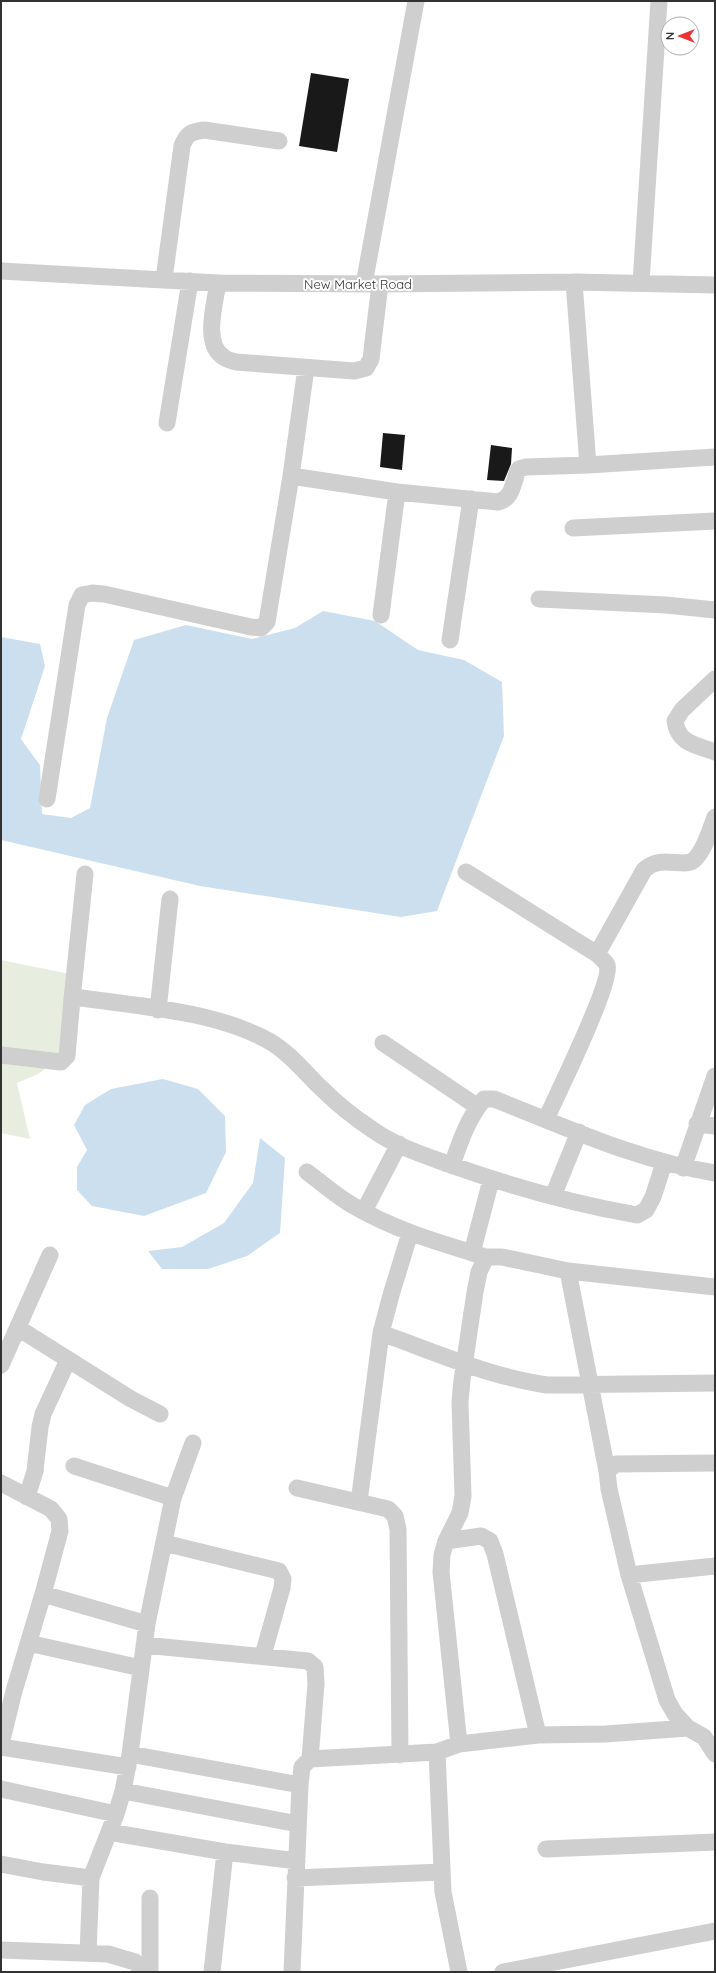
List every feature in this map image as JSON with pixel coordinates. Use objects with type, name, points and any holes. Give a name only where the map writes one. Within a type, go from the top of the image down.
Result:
[{"type":"street","points":[[218,282],[211,331],[215,348],[224,358],[236,362],[306,368],[354,371],[366,368],[371,359],[372,284],[416,1]]},
{"type":"street","points":[[641,283],[659,1]]},
{"type":"street","points":[[164,279],[182,146],[186,137],[192,132],[204,130],[279,141]]},
{"type":"street","name":"New Market Road","points":[[1,272],[218,282],[372,284],[574,282],[715,285]]},
{"type":"street","points":[[167,423],[190,280]]},
{"type":"street","points":[[574,282],[588,466]]},
{"type":"street","points":[[47,799],[77,605],[82,595],[92,593],[104,594],[262,628],[267,622],[291,476],[306,368]]},
{"type":"street","points":[[291,476],[397,492],[498,502],[504,501],[510,496],[515,477],[519,469],[526,467],[588,466],[715,457]]},
{"type":"street","points":[[381,615],[397,492]]},
{"type":"street","points":[[450,640],[471,499]]},
{"type":"street","points":[[573,528],[715,521]]},
{"type":"street","points":[[539,599],[666,605],[715,610]]},
{"type":"street","points":[[715,679],[682,710],[675,721],[676,732],[685,741],[715,752]]},
{"type":"street","points":[[597,954],[644,870],[650,864],[659,862],[687,864],[695,860],[702,849],[715,817]]},
{"type":"street","points":[[466,872],[597,954],[607,965],[608,976],[601,998],[546,1119]]},
{"type":"street","points":[[1,1055],[61,1062],[67,1056],[85,874]]},
{"type":"street","points":[[158,1010],[170,899]]},
{"type":"street","points":[[72,999],[82,998],[158,1010],[214,1020],[242,1029],[269,1041],[292,1058],[319,1086],[350,1114],[375,1132],[422,1155],[491,1180],[553,1196],[637,1214],[646,1210],[653,1197],[664,1163]]},
{"type":"street","points":[[383,1043],[478,1107]]},
{"type":"street","points":[[683,1168],[697,1124],[715,1076]]},
{"type":"street","points":[[452,1165],[466,1128],[478,1107],[484,1099],[494,1099],[664,1163],[683,1168],[715,1173]]},
{"type":"street","points":[[697,1124],[715,1126]]},
{"type":"street","points":[[553,1196],[579,1132]]},
{"type":"street","points":[[364,1211],[399,1144]]},
{"type":"street","points":[[307,1172],[351,1204],[364,1211],[410,1233],[479,1255],[502,1257],[568,1271],[715,1287]]},
{"type":"street","points":[[459,1744],[441,1572],[442,1555],[446,1541],[460,1513],[463,1496],[460,1402],[479,1272],[479,1255],[491,1180]]},
{"type":"street","points":[[359,1502],[381,1333],[410,1233]]},
{"type":"street","points":[[1,1365],[50,1255]]},
{"type":"street","points":[[568,1271],[609,1489],[629,1574],[667,1700],[675,1714],[688,1728],[704,1737],[715,1754]]},
{"type":"street","points":[[18,1328],[131,1399],[160,1414]]},
{"type":"street","points":[[381,1333],[465,1363],[532,1383],[547,1385],[715,1383]]},
{"type":"street","points":[[26,1497],[35,1471],[40,1426],[43,1414],[68,1360]]},
{"type":"street","points":[[88,1953],[91,1878],[116,1814],[123,1791],[129,1760],[147,1624],[173,1498],[193,1443]]},
{"type":"street","points":[[607,1472],[616,1464],[715,1463]]},
{"type":"street","points":[[74,1466],[173,1498]]},
{"type":"street","points":[[1,1483],[51,1509],[59,1519],[60,1531],[1,1744]]},
{"type":"street","points":[[296,1488],[388,1509],[395,1516],[398,1529],[400,1754]]},
{"type":"street","points":[[446,1541],[481,1536],[490,1541],[495,1554],[538,1735]]},
{"type":"street","points":[[164,1542],[278,1571],[283,1579],[282,1588],[263,1655]]},
{"type":"street","points":[[629,1574],[715,1566]]},
{"type":"street","points":[[43,1594],[147,1624]]},
{"type":"street","points":[[28,1643],[141,1668]]},
{"type":"street","points":[[144,1645],[263,1655],[308,1661],[315,1667],[316,1684],[310,1759],[302,1768],[300,1785],[292,1972]]},
{"type":"street","points":[[310,1759],[437,1752],[459,1744],[538,1735],[605,1734],[688,1728]]},
{"type":"street","points":[[1,1747],[129,1760],[300,1785]]},
{"type":"street","points":[[437,1752],[442,1872],[446,1908],[459,1972]]},
{"type":"street","points":[[1,1789],[116,1814]]},
{"type":"street","points":[[123,1791],[298,1824]]},
{"type":"street","points":[[109,1832],[225,1852],[297,1861]]},
{"type":"street","points":[[546,1849],[715,1842]]},
{"type":"street","points":[[212,1972],[225,1852]]},
{"type":"street","points":[[1,1864],[43,1872],[91,1878]]},
{"type":"street","points":[[295,1878],[442,1872]]},
{"type":"street","points":[[150,1898],[150,1972]]},
{"type":"street","points":[[503,1972],[526,1970],[715,1931]]},
{"type":"street","points":[[1,1950],[108,1954],[123,1957],[135,1962],[143,1972]]},
{"type":"shaded area","points":[[1,960],[70,974],[59,1059],[38,1074],[17,1083],[30,1139],[1,1133]]},
{"type":"water","points":[[323,611],[375,621],[418,650],[464,660],[502,682],[504,736],[437,911],[401,917],[200,886],[1,840],[1,637],[40,644],[45,666],[21,739],[40,765],[42,814],[71,818],[90,808],[107,718],[134,640],[186,625],[252,639],[295,628]]},
{"type":"water","points":[[163,1079],[198,1089],[225,1116],[226,1152],[206,1193],[144,1216],[92,1206],[77,1190],[77,1167],[87,1150],[74,1125],[85,1105],[111,1089]]},
{"type":"water","points":[[260,1138],[285,1158],[280,1233],[247,1256],[208,1269],[162,1269],[148,1251],[182,1247],[224,1223],[253,1183]]},
{"type":"building","points":[[311,73],[349,79],[337,152],[299,146]]},
{"type":"building","points":[[383,433],[405,435],[402,470],[380,467]]},
{"type":"building","points":[[491,445],[512,448],[511,464],[504,481],[487,480]]}]
